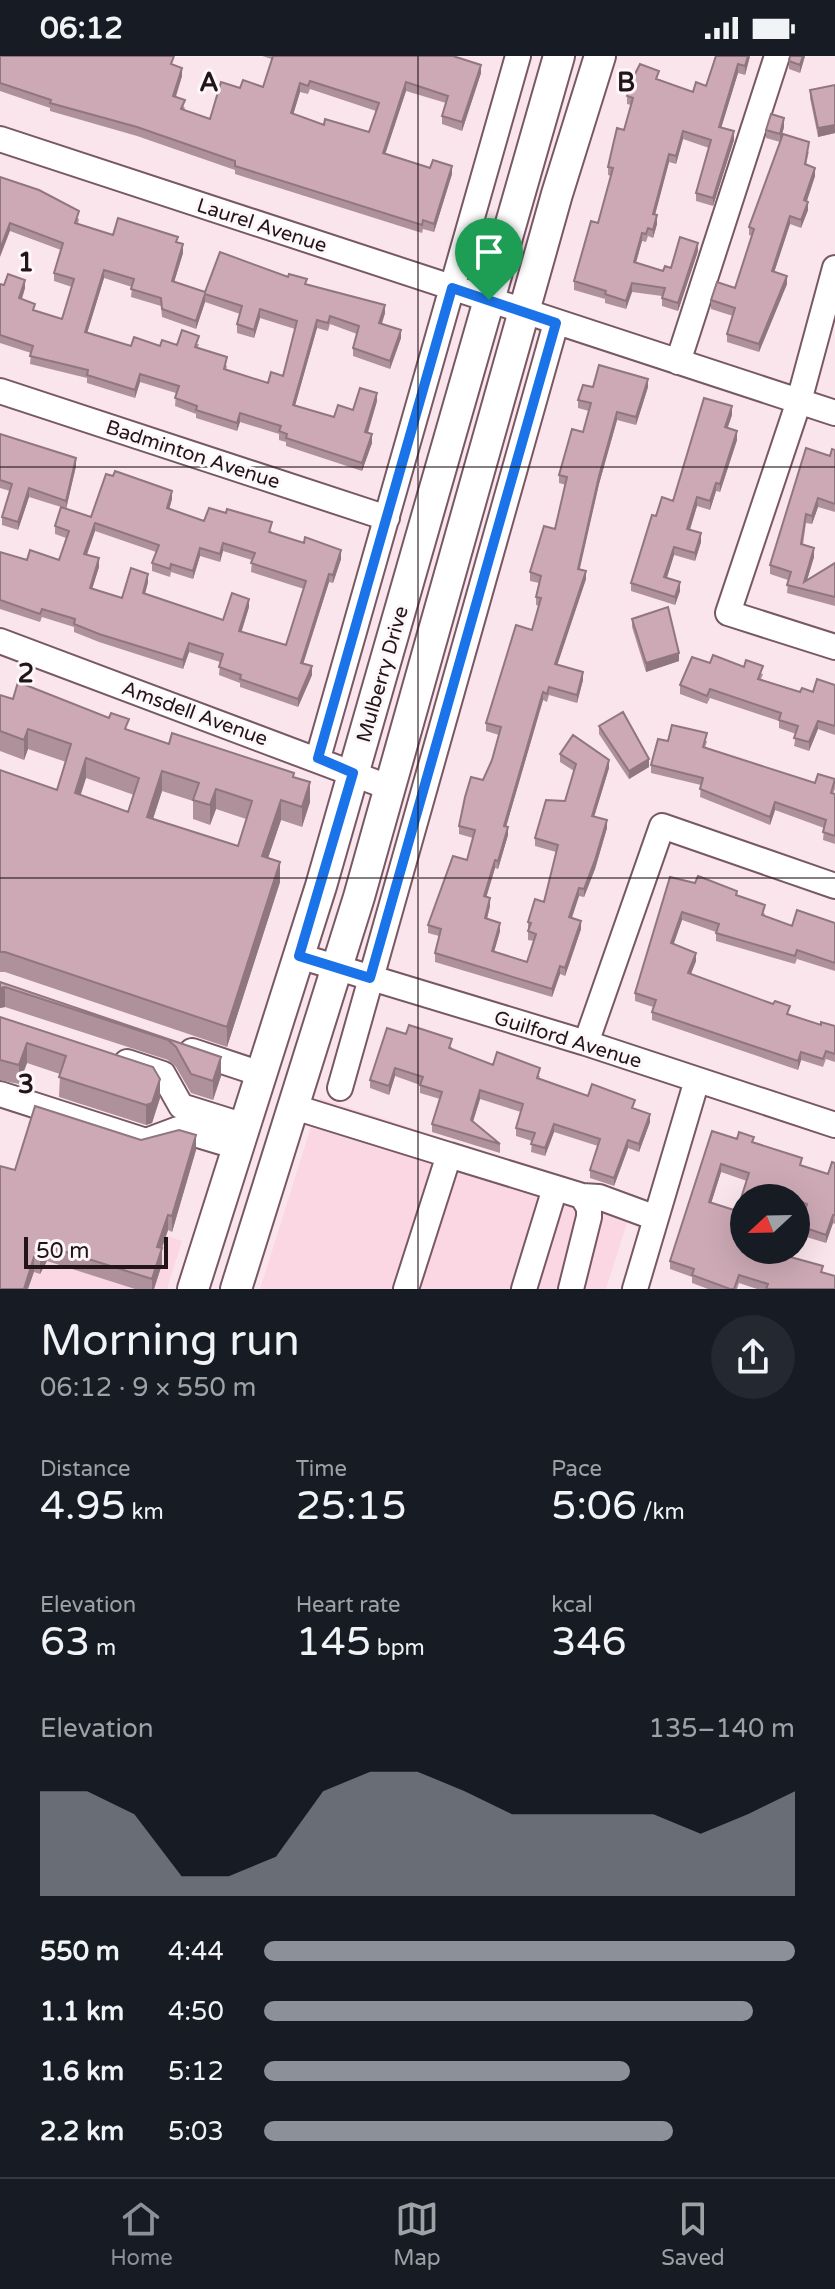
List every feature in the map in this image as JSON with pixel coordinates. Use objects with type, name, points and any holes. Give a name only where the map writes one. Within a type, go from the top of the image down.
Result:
[{"type":"main road","name":"Mulberry Drive","points":[[193,1289],[299,956],[559,56]]},
{"type":"main road","name":"Mulberry Drive","points":[[238,1288],[291,1106],[336,968],[600,56]]},
{"type":"street","points":[[318,758],[518,56]]},
{"type":"street","points":[[678,362],[777,56]]},
{"type":"street","name":"Laurel Avenue","points":[[0,139],[835,413]]},
{"type":"street","points":[[835,268],[799,401],[728,613],[835,647]]},
{"type":"street","points":[[340,1088],[556,323]]},
{"type":"street","name":"Badminton Avenue","points":[[0,391],[387,518]]},
{"type":"street","name":"Amsdell Avenue","points":[[0,641],[318,758],[388,787]]},
{"type":"street","points":[[586,1043],[662,826],[835,886]]},
{"type":"street","name":"Guilford Avenue","points":[[299,956],[586,1043],[835,1125]]},
{"type":"street","points":[[165,1042],[261,1074]]},
{"type":"street","points":[[104,1054],[163,1074],[181,1106],[242,1137]]},
{"type":"street","points":[[635,1289],[697,1080]]},
{"type":"street","points":[[0,1094],[146,1141],[178,1129],[242,1137]]},
{"type":"street","points":[[291,1106],[582,1196],[599,1197],[656,1218]]},
{"type":"street","points":[[406,1289],[449,1155]]},
{"type":"street","points":[[524,1289],[555,1188]]},
{"type":"street","points":[[571,1289],[589,1217],[589,1208],[582,1196]]},
{"type":"shaded area","points":[[320,1098],[634,1201],[606,1289],[260,1289]]},
{"type":"shaded area","points":[[0,1179],[182,1241],[167,1289],[0,1289]]},
{"type":"building","points":[[0,56],[174,56],[171,64],[182,68],[173,96],[185,100],[181,109],[210,119],[221,82],[240,88],[243,80],[263,87],[273,56],[453,56],[481,65],[462,122],[442,116],[448,96],[406,82],[383,153],[430,168],[433,160],[452,166],[434,224],[423,220],[422,225],[235,166],[235,161],[137,127],[50,103],[51,100],[0,83]],"holes":[[[310,81],[379,103],[369,132],[325,119],[324,125],[291,113],[300,83],[308,86]]]},
{"type":"building","points":[[716,56],[748,56],[745,66],[738,64],[719,127],[734,131],[713,198],[696,193],[711,140],[683,131],[676,156],[669,154],[653,214],[657,215],[653,230],[648,228],[646,234],[642,233],[634,262],[663,271],[665,266],[671,268],[680,237],[698,243],[678,303],[662,298],[665,288],[632,283],[626,301],[574,281],[591,221],[598,223],[613,168],[608,167],[617,128],[624,130],[633,98],[627,96],[640,64],[659,71],[656,79],[693,92],[696,82],[706,86]]},
{"type":"building","points":[[790,56],[803,56],[800,65],[789,61]]},
{"type":"building","points":[[835,85],[835,125],[818,128],[810,90]]},
{"type":"building","points":[[771,114],[784,118],[780,134],[766,130]]},
{"type":"building","points":[[783,134],[809,142],[805,164],[815,168],[801,220],[790,216],[772,271],[787,276],[759,344],[727,334],[735,308],[711,300],[717,282],[735,288],[754,229],[749,227]]},
{"type":"building","points":[[0,177],[39,190],[79,211],[75,223],[113,235],[118,218],[178,237],[176,242],[183,244],[172,281],[205,292],[220,252],[288,277],[289,274],[307,279],[305,284],[385,305],[379,323],[401,330],[390,361],[353,348],[359,326],[330,316],[328,323],[317,320],[293,405],[334,417],[338,405],[353,410],[360,388],[377,393],[365,432],[372,434],[362,463],[286,438],[287,434],[279,431],[281,426],[240,413],[237,423],[196,410],[197,406],[175,398],[179,386],[140,374],[135,390],[87,375],[88,370],[30,356],[33,346],[0,335],[0,284],[4,285],[8,274],[25,280],[19,298],[35,304],[33,310],[62,319],[74,279],[54,273],[63,243],[10,223],[0,249]],"holes":[[[104,270],[134,279],[131,289],[161,298],[162,309],[196,321],[205,294],[242,306],[237,324],[254,330],[260,309],[297,321],[283,376],[271,372],[268,383],[224,369],[227,357],[195,347],[199,336],[182,330],[177,345],[162,340],[160,346],[134,337],[131,346],[85,332]]]},
{"type":"building","points":[[599,365],[648,379],[636,417],[617,412],[578,569],[586,571],[555,664],[583,672],[577,695],[549,687],[547,694],[543,692],[504,826],[508,827],[484,896],[490,898],[485,918],[500,923],[492,951],[527,962],[536,934],[528,931],[531,923],[528,922],[535,899],[544,902],[558,845],[535,838],[546,800],[565,801],[576,764],[560,754],[573,735],[609,760],[592,816],[607,820],[584,889],[579,888],[569,917],[581,921],[565,968],[560,966],[552,989],[435,953],[441,929],[428,925],[453,856],[467,860],[475,830],[459,826],[465,797],[471,777],[483,780],[492,760],[501,727],[486,723],[516,625],[532,630],[541,598],[536,597],[541,576],[530,572],[544,526],[555,529],[567,477],[559,475],[572,429],[583,432],[591,403],[578,400],[583,385],[593,387]]},
{"type":"building","points":[[704,398],[732,406],[725,427],[737,431],[720,484],[716,483],[710,501],[697,497],[687,529],[701,533],[695,553],[674,547],[664,577],[680,582],[675,597],[631,583],[652,515],[656,516],[662,497],[673,501]]},
{"type":"building","points":[[0,434],[76,458],[66,501],[29,488],[18,522],[2,517],[12,484],[0,480]]},
{"type":"building","points":[[806,448],[830,456],[832,449],[835,450],[835,504],[818,498],[812,516],[806,514],[801,544],[814,548],[804,582],[835,563],[835,597],[787,585],[791,572],[770,565]]},
{"type":"building","points":[[115,471],[172,491],[167,508],[204,521],[209,508],[226,513],[227,509],[272,522],[269,532],[304,543],[305,537],[341,550],[333,575],[329,574],[301,663],[312,666],[298,699],[240,679],[241,675],[219,667],[223,654],[189,643],[183,660],[99,634],[74,624],[75,619],[42,609],[40,614],[0,600],[0,552],[27,560],[30,550],[59,560],[69,531],[55,526],[61,507],[91,517],[106,474],[113,476]],"holes":[[[95,523],[159,545],[152,563],[170,569],[171,564],[193,571],[200,548],[220,554],[223,543],[255,553],[251,563],[306,581],[286,645],[239,631],[249,599],[232,593],[223,620],[143,593],[148,574],[131,568],[122,598],[90,588],[99,558],[84,554]]]},
{"type":"building","points":[[668,607],[679,653],[646,663],[632,619]]},
{"type":"building","points":[[713,655],[744,667],[746,660],[763,666],[758,679],[800,692],[802,688],[813,692],[817,679],[835,685],[835,726],[818,721],[809,742],[794,738],[798,726],[779,720],[781,713],[710,689],[707,696],[680,685],[692,657],[710,663]]},
{"type":"building","points":[[18,682],[109,718],[111,713],[129,719],[125,729],[169,744],[172,733],[294,773],[293,777],[310,782],[302,807],[281,800],[262,856],[280,862],[227,1027],[0,952],[0,770],[57,790],[71,744],[28,729],[24,740],[0,731],[0,695],[13,699]],"holes":[[[86,758],[139,778],[128,812],[75,793]],[[162,771],[199,783],[193,800],[210,805],[216,789],[252,801],[238,846],[147,817]]]},
{"type":"building","points":[[623,712],[649,759],[629,771],[599,726]]},
{"type":"building","points":[[672,725],[707,733],[703,747],[815,783],[818,774],[835,779],[831,793],[835,794],[835,836],[823,832],[826,820],[775,802],[770,817],[700,789],[703,778],[651,765],[658,739],[668,741]]},
{"type":"building","points":[[698,876],[765,905],[762,915],[792,926],[797,910],[835,923],[835,963],[797,950],[795,956],[716,933],[719,924],[682,912],[671,943],[696,953],[688,973],[773,1004],[775,1001],[790,1006],[787,1014],[821,1025],[821,1022],[835,1026],[835,1054],[826,1051],[823,1059],[801,1052],[798,1061],[652,1012],[656,1000],[635,993],[670,877],[695,883]]},
{"type":"building","points":[[0,982],[221,1057],[213,1081],[191,1074],[176,1047],[168,1040],[5,987],[0,988]]},
{"type":"building","points":[[0,1017],[153,1067],[160,1079],[152,1103],[146,1105],[59,1077],[66,1056],[27,1043],[19,1065],[0,1060]]},
{"type":"building","points":[[409,1025],[452,1039],[449,1048],[493,1065],[497,1052],[540,1068],[537,1078],[588,1096],[592,1084],[635,1100],[632,1108],[650,1114],[639,1144],[628,1140],[614,1178],[590,1170],[600,1139],[554,1124],[545,1148],[531,1144],[535,1133],[516,1128],[523,1104],[480,1090],[471,1120],[500,1144],[432,1124],[442,1092],[420,1085],[423,1077],[395,1068],[389,1086],[370,1080],[387,1028],[406,1034]]},
{"type":"building","points":[[35,1106],[141,1140],[179,1130],[196,1135],[172,1216],[168,1215],[157,1247],[162,1248],[152,1279],[47,1246],[40,1259],[34,1257],[24,1289],[0,1289],[0,1166],[15,1170]]},
{"type":"building","points":[[712,1131],[737,1139],[739,1132],[754,1137],[752,1142],[802,1158],[800,1165],[828,1174],[832,1162],[835,1163],[835,1215],[826,1235],[810,1229],[810,1184],[746,1184],[749,1173],[721,1164],[709,1202],[730,1209],[730,1264],[810,1262],[823,1266],[821,1272],[835,1276],[835,1289],[766,1289],[768,1284],[739,1275],[734,1289],[730,1289],[692,1275],[694,1269],[670,1261]]},
{"type":"route","points":[[452,288],[489,300],[556,323],[370,978],[299,956],[353,773],[318,758],[452,288]]}]
